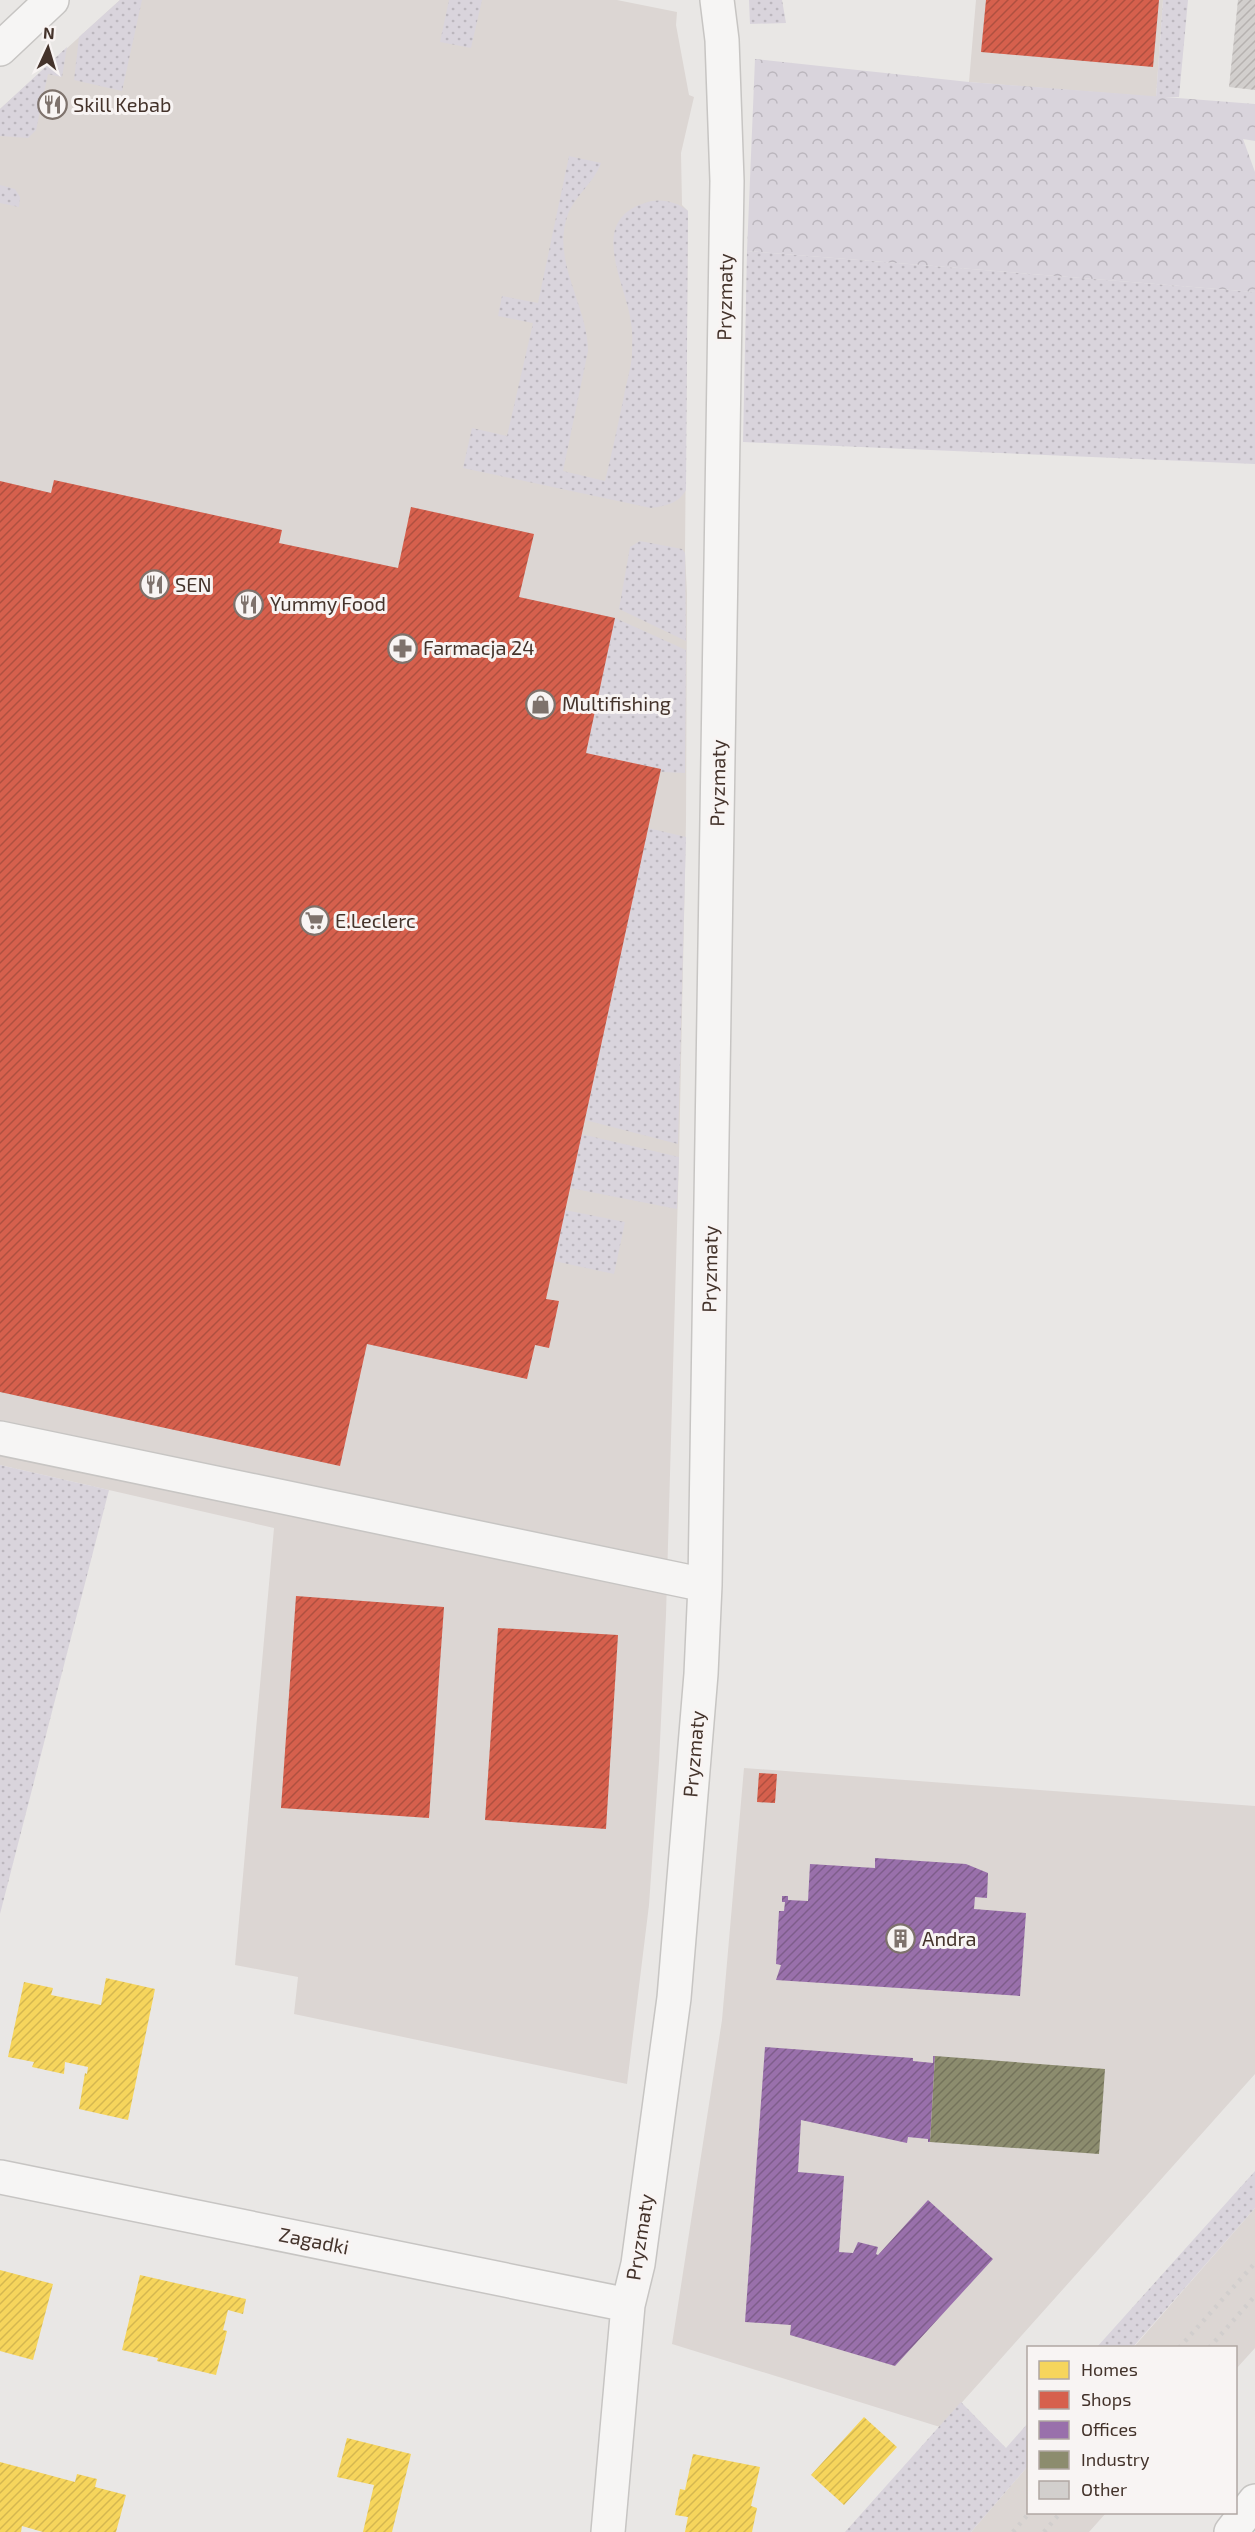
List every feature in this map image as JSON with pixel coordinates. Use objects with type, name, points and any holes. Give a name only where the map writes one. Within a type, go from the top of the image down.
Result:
[{"type":"street","points":[[0,49],[52,0]]},
{"type":"street","name":"Pryzmaty","points":[[608,2532],[628,2305],[638,2264],[674,1998],[701,1674],[705,1585],[727,181],[722,40],[717,0]]},
{"type":"street","points":[[0,1438],[705,1585]]},
{"type":"street","name":"Zagadki","points":[[0,2177],[628,2305]]},
{"type":"street","points":[[1231,2532],[1255,2501]]},
{"type":"shaded area","points":[[120,0],[617,0],[677,12],[676,25],[689,95],[694,97],[681,153],[682,205],[688,211],[685,553],[687,593],[686,822],[679,1157],[666,1615],[659,1762],[649,1905],[627,2084],[294,2014],[298,1977],[235,1965],[274,1528],[0,1465],[0,109]]},
{"type":"shaded area","points":[[976,0],[1163,0],[1156,97],[969,82]]},
{"type":"shaded area","points":[[744,1768],[1255,1806],[1255,2074],[940,2427],[672,2344],[722,2020]]},
{"type":"shaded area","points":[[1255,2208],[1255,2348],[1237,2368],[1237,2346],[1135,2346]]},
{"type":"shaded area","points":[[1027,2467],[1027,2514],[1105,2514],[1089,2532],[971,2532]]},
{"type":"green space","points":[[120,0],[142,0],[122,91],[74,80],[79,37]]},
{"type":"green space","points":[[449,0],[482,0],[471,48],[440,42]]},
{"type":"green space","points":[[749,0],[782,0],[786,23],[750,24]]},
{"type":"green space","points":[[1163,0],[1188,0],[1179,97],[1156,97]]},
{"type":"green space","points":[[67,47],[62,77],[48,74],[36,130],[28,138],[0,136],[0,109]]},
{"type":"green space","points":[[755,59],[969,82],[1255,104],[1255,141],[1243,139],[1255,172],[1255,292],[747,251]]},
{"type":"green space","points":[[569,156],[601,163],[594,177],[570,209],[564,234],[567,268],[583,318],[588,351],[563,471],[605,481],[615,439],[632,355],[632,327],[614,256],[617,224],[627,212],[650,201],[673,203],[688,211],[686,490],[675,501],[666,505],[651,508],[463,468],[472,428],[507,436],[533,323],[498,316],[502,296],[538,303]]},
{"type":"green space","points":[[0,185],[15,189],[20,197],[19,207],[0,203]]},
{"type":"green space","points":[[747,251],[1255,292],[1255,464],[743,442]]},
{"type":"green space","points":[[640,541],[682,549],[685,553],[686,641],[619,609],[630,547]]},
{"type":"green space","points":[[615,618],[686,650],[685,773],[661,772],[661,769],[586,753]]},
{"type":"green space","points":[[648,828],[686,837],[678,1144],[585,1120]]},
{"type":"green space","points":[[581,1134],[679,1157],[677,1209],[570,1188]]},
{"type":"green space","points":[[565,1210],[625,1222],[614,1274],[554,1261]]},
{"type":"green space","points":[[0,1465],[109,1490],[0,1914]]},
{"type":"green space","points":[[1255,2171],[1255,2208],[1134,2346],[1098,2346]]},
{"type":"green space","points":[[961,2402],[1006,2448],[1027,2424],[1027,2467],[971,2532],[845,2532]]},
{"type":"building: Homes","points":[[106,1978],[155,1989],[128,2120],[79,2109],[88,2067],[65,2062],[64,2074],[32,2067],[34,2062],[8,2057],[24,1982],[53,1988],[51,1995],[101,2005]]},
{"type":"building: Homes","points":[[0,2270],[53,2284],[33,2360],[0,2351]]},
{"type":"building: Homes","points":[[140,2275],[246,2299],[243,2314],[228,2310],[223,2330],[227,2331],[216,2375],[122,2350]]},
{"type":"building: Homes","points":[[864,2417],[897,2447],[844,2505],[811,2475]]},
{"type":"building: Homes","points":[[347,2438],[411,2454],[392,2532],[363,2532],[374,2485],[337,2477]]},
{"type":"building: Homes","points":[[693,2454],[760,2467],[751,2506],[757,2508],[752,2532],[685,2532],[688,2517],[675,2515],[680,2489],[685,2490]]},
{"type":"building: Homes","points":[[0,2462],[75,2482],[77,2474],[97,2479],[95,2487],[126,2495],[116,2532],[43,2532],[22,2526],[21,2532],[0,2532]]},
{"type":"building: Shops","points":[[986,0],[1159,0],[1153,67],[981,52]]},
{"type":"building: Shops","name":"E.Leclerc","points":[[54,480],[282,530],[279,543],[398,568],[411,507],[534,534],[519,597],[615,618],[586,753],[661,769],[546,1299],[559,1301],[549,1348],[535,1345],[527,1379],[367,1344],[340,1466],[0,1392],[0,481],[51,493]]},
{"type":"building: Shops","points":[[296,1596],[444,1607],[429,1818],[281,1808]]},
{"type":"building: Shops","points":[[498,1628],[618,1635],[606,1829],[485,1820]]},
{"type":"building: Shops","points":[[759,1773],[777,1774],[775,1803],[757,1802]]},
{"type":"building: Offices","name":"Andra","points":[[875,1858],[966,1864],[988,1873],[987,1898],[975,1897],[974,1909],[1026,1913],[1020,1996],[776,1980],[781,1965],[776,1964],[779,1911],[784,1911],[785,1902],[782,1902],[782,1896],[788,1896],[788,1900],[808,1901],[810,1864],[875,1868]]},
{"type":"building: Offices","points":[[765,2047],[913,2058],[913,2061],[933,2063],[933,2056],[935,2056],[930,2142],[928,2139],[908,2137],[907,2143],[801,2120],[798,2172],[844,2176],[839,2252],[853,2253],[858,2242],[878,2247],[876,2254],[878,2255],[928,2200],[993,2259],[895,2366],[790,2335],[791,2325],[745,2322]]},
{"type":"building: Industry","points":[[935,2056],[1105,2069],[1099,2154],[930,2142]]},
{"type":"building: Other","points":[[1238,0],[1255,0],[1255,90],[1229,87]]},
{"type":"railway","points":[[1181,2346],[1255,2263]]},
{"type":"railway","points":[[1211,2346],[1255,2296]]},
{"type":"railway","points":[[1013,2532],[1028,2514]]},
{"type":"railway","points":[[1044,2532],[1059,2514]]},
{"type":"place","name":"Skill Kebab","points":[[52,105]]},
{"type":"place","name":"SEN","points":[[154,585]]},
{"type":"place","name":"Yummy Food","points":[[249,604]]},
{"type":"place","name":"Farmacja 24","points":[[402,648]]},
{"type":"place","name":"Multifishing","points":[[541,704]]},
{"type":"place","name":"E.Leclerc","points":[[314,921]]},
{"type":"place","name":"Andra","points":[[901,1939]]}]
